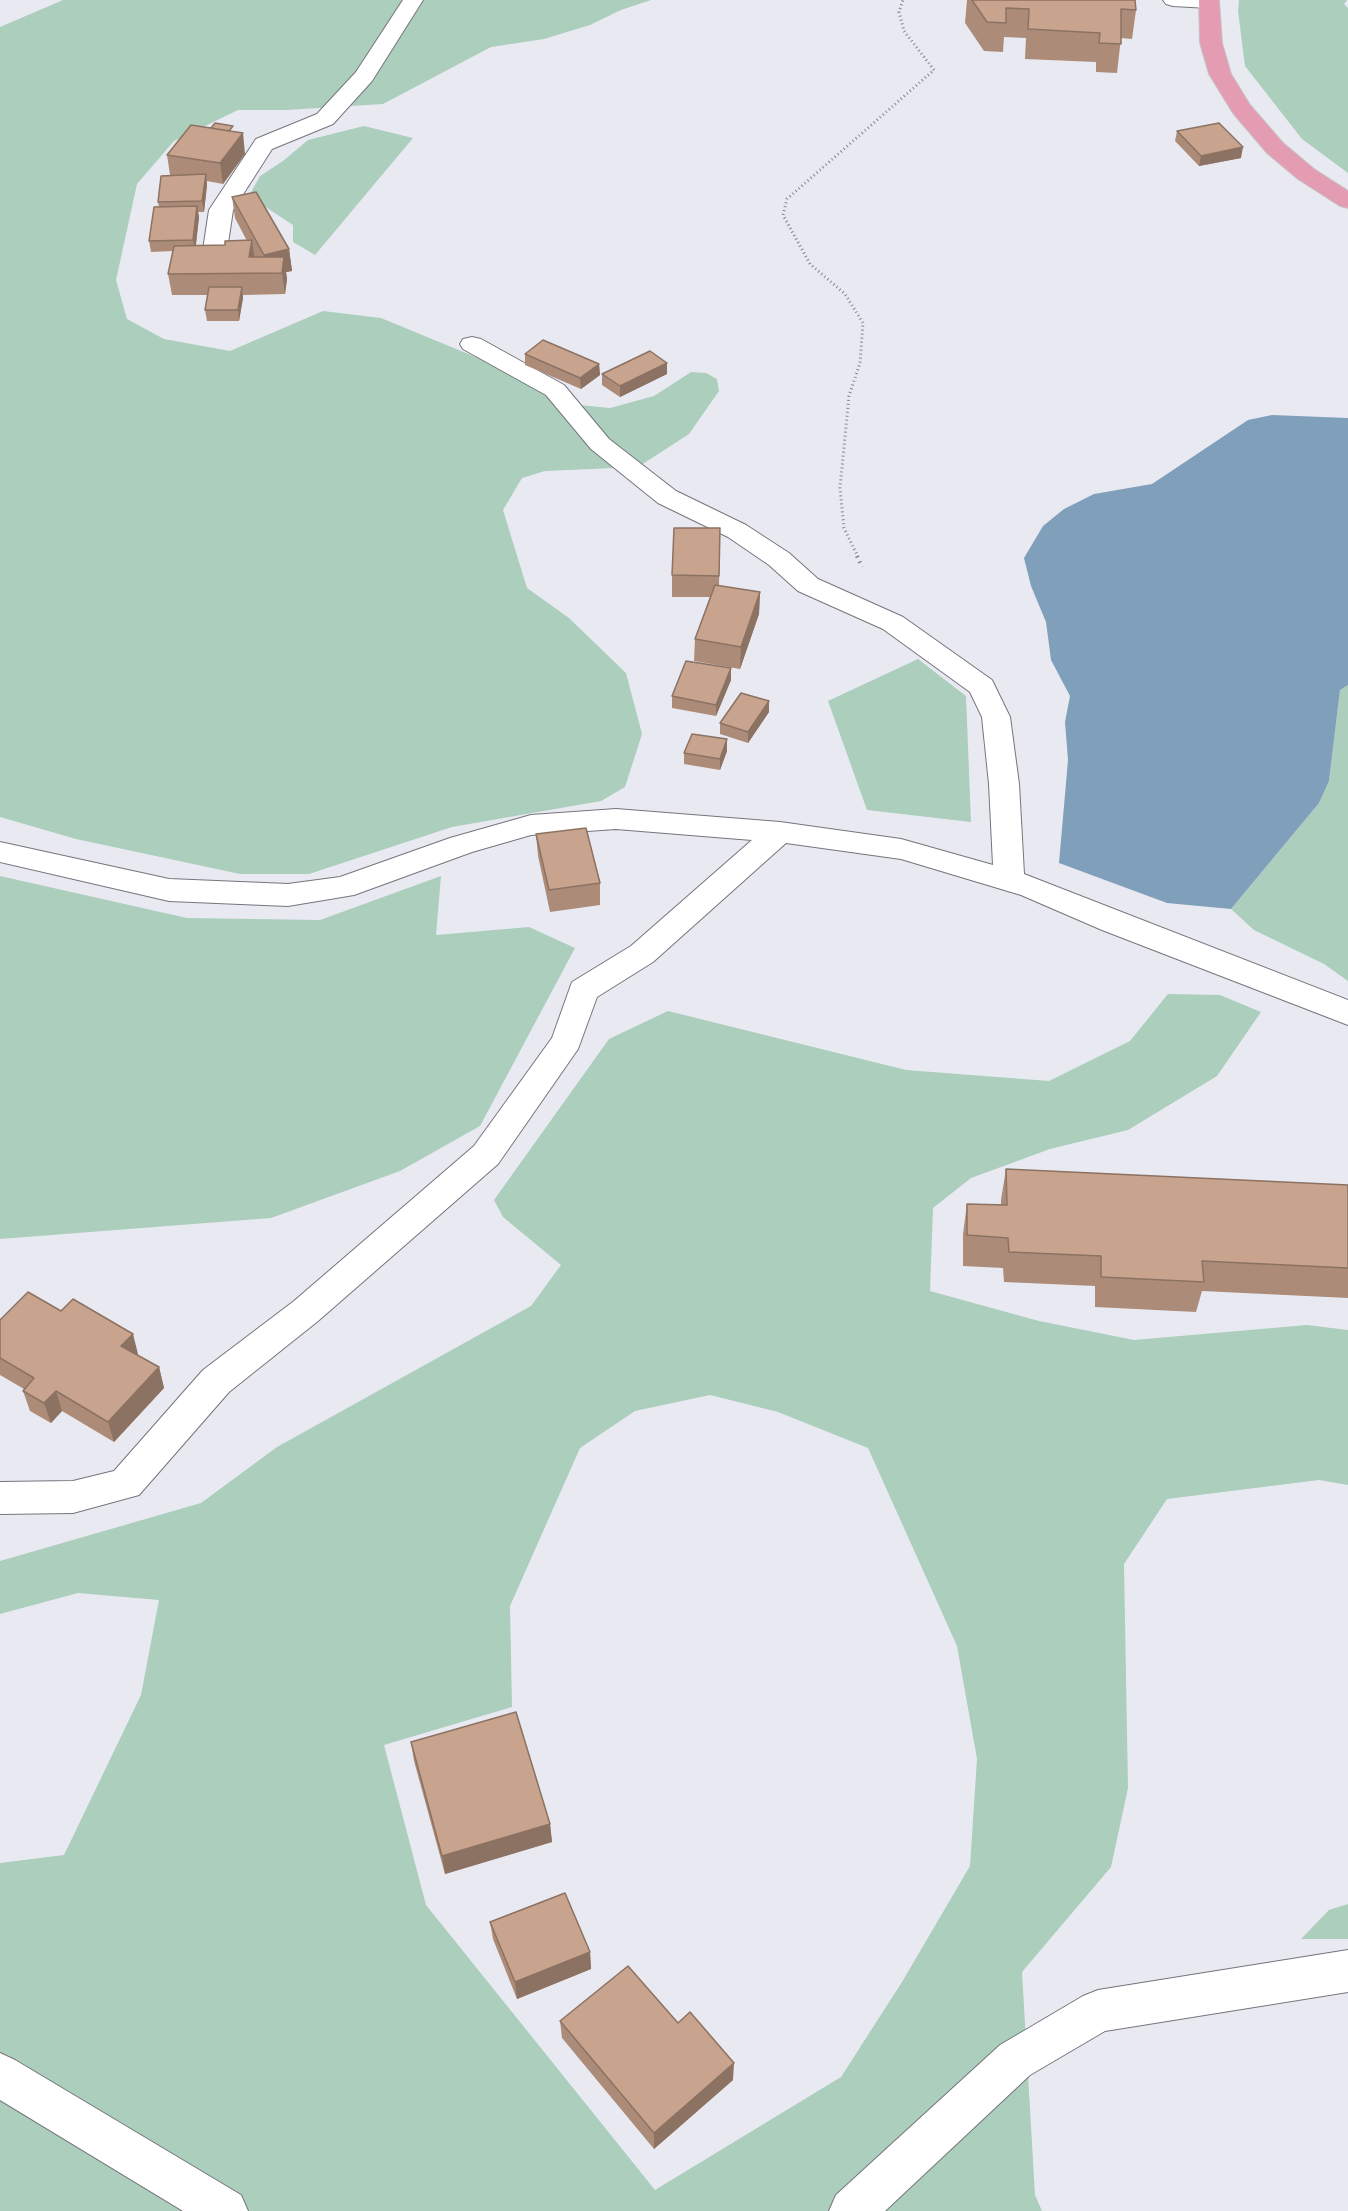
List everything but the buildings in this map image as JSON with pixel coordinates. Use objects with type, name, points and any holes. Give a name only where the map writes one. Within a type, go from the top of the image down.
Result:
[{"type":"main road","points":[[1209,1],[1211,43],[1220,74],[1241,108],[1275,148],[1306,174],[1348,201]]},
{"type":"street","points":[[215,250],[221,210],[264,144],[325,119],[364,76],[413,0]]},
{"type":"street","points":[[1173,0],[1209,1]]},
{"type":"street","points":[[472,344],[555,390],[600,444],[667,497],[737,531],[779,559],[808,585],[893,623],[982,687],[996,717],[1004,784],[1009,880]]},
{"type":"street","points":[[0,852],[169,890],[288,895],[343,887],[461,845],[531,825],[616,819],[780,832],[901,849],[1009,880],[1348,1013]]},
{"type":"street","points":[[0,1498],[73,1497],[126,1484],[216,1381],[306,1311],[486,1155],[567,1041],[583,990],[642,954],[780,832]]},
{"type":"street","points":[[852,2211],[1015,2060],[1098,2011],[1348,1971]]},
{"type":"street","points":[[0,2074],[225,2211]]},
{"type":"path","points":[[893,623],[844,528],[840,488],[842,455],[849,396],[860,363],[863,323],[845,294],[810,264],[783,215],[787,199],[934,70],[904,31],[899,12],[903,0]]},
{"type":"green space","points":[[63,0],[651,0],[621,10],[590,25],[544,39],[491,47],[383,104],[286,110],[238,110],[174,141],[137,184],[116,280],[127,319],[164,339],[230,351],[323,311],[381,318],[512,372],[558,403],[610,408],[654,396],[691,372],[706,373],[717,379],[719,391],[689,434],[638,467],[545,471],[522,478],[503,510],[527,588],[569,618],[626,673],[642,734],[625,787],[601,801],[452,827],[309,874],[240,874],[76,839],[0,817],[0,27]]},
{"type":"green space","points":[[1239,0],[1347,0],[1344,4],[1348,8],[1348,173],[1302,139],[1245,66],[1238,11]]},
{"type":"green space","points":[[364,126],[413,138],[315,255],[293,242],[293,225],[249,196],[260,176],[308,140]]},
{"type":"green space","points":[[918,659],[966,696],[971,822],[867,810],[828,701]]},
{"type":"green space","points":[[1348,685],[1348,981],[1324,964],[1254,930],[1231,909],[1319,803],[1329,781],[1340,690]]},
{"type":"green space","points":[[0,876],[187,918],[320,920],[441,876],[436,935],[529,927],[575,948],[480,1126],[400,1171],[271,1218],[0,1239]]},
{"type":"green space","points":[[1168,994],[1220,995],[1261,1012],[1217,1076],[1128,1130],[1050,1149],[971,1178],[933,1208],[930,1291],[1039,1321],[1134,1340],[1307,1325],[1348,1330],[1348,1485],[1319,1480],[1167,1499],[1124,1564],[1128,1788],[1111,1867],[1022,1972],[1035,2195],[1042,2211],[0,2211],[0,1863],[64,1855],[141,1695],[159,1600],[78,1593],[0,1614],[0,1561],[201,1503],[277,1447],[531,1306],[561,1265],[503,1217],[494,1200],[609,1039],[668,1011],[906,1070],[1049,1081],[1130,1041]],"holes":[[[710,1395],[778,1412],[868,1448],[957,1646],[977,1759],[970,1866],[902,1982],[841,2077],[655,2190],[426,1905],[384,1745],[512,1707],[510,1606],[580,1448],[635,1411]]]},
{"type":"green space","points":[[1348,1904],[1348,1939],[1301,1939],[1329,1910]]},
{"type":"water","points":[[1272,415],[1348,418],[1348,685],[1340,690],[1329,781],[1319,803],[1231,909],[1167,903],[1059,863],[1068,760],[1065,722],[1070,696],[1051,660],[1046,622],[1031,586],[1024,558],[1043,526],[1064,509],[1094,494],[1152,484],[1248,420]]}]
